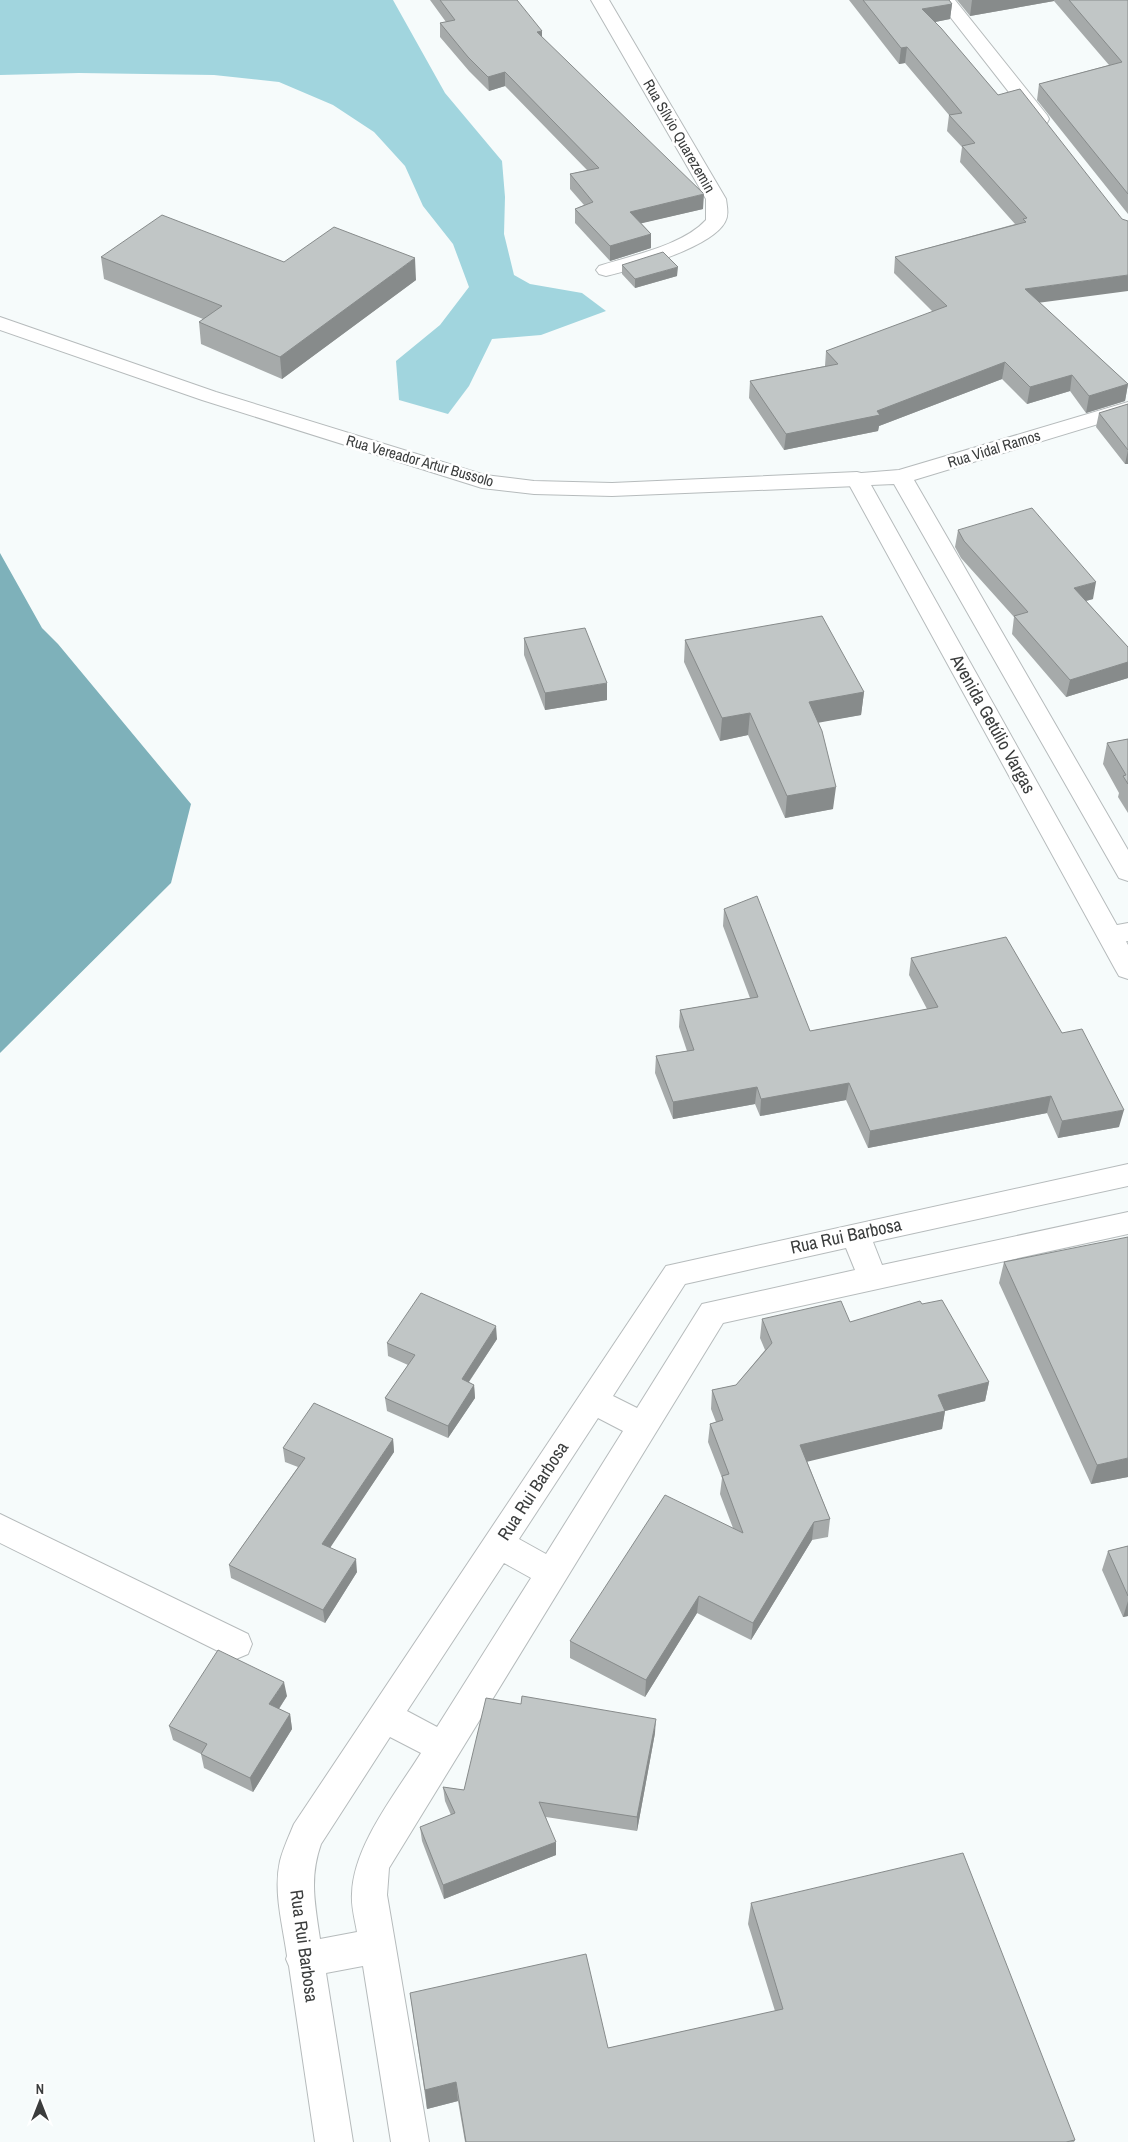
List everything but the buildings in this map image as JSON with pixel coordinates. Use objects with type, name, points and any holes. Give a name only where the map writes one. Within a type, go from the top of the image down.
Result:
[{"type":"street","name":"Rua Sílvio Quarezemin","points":[[600,0],[716,199],[718,210],[716,221],[709,229],[694,238],[675,247],[606,270]]},
{"type":"street","points":[[946,0],[1049,130]]},
{"type":"street","name":"Rua Vereador Artur Bussolo","points":[[0,323],[209,396],[482,481],[517,487],[617,490],[858,479]]},
{"type":"street","name":"Rua Vidal Ramos","points":[[858,479],[901,477],[1128,408]]},
{"type":"street","points":[[901,477],[1128,872]]},
{"type":"street","name":"Avenida Getúlio Vargas","points":[[858,479],[1119,934],[1128,969]]},
{"type":"street","name":"Rua Rui Barbosa","points":[[334,2142],[304,1959],[295,1889],[296,1862],[306,1836],[676,1274],[1128,1175]]},
{"type":"street","points":[[410,2142],[376,1946],[369,1895],[372,1868],[381,1848],[714,1313],[1128,1223]]},
{"type":"street","points":[[855,1235],[873,1278]]},
{"type":"street","points":[[593,1400],[643,1426]]},
{"type":"street","points":[[0,1528],[236,1644]]},
{"type":"street","points":[[498,1544],[552,1573]]},
{"type":"street","points":[[385,1717],[444,1748]]},
{"type":"street","points":[[304,1959],[376,1946]]},
{"type":"shaded area","points":[[0,0],[393,0],[445,93],[502,161],[505,197],[504,234],[514,275],[530,284],[582,293],[606,311],[541,335],[492,339],[469,386],[448,414],[399,400],[396,361],[440,325],[469,287],[453,244],[423,206],[405,166],[374,132],[333,105],[279,82],[214,75],[79,73],[0,75]]},
{"type":"shaded area","points":[[0,553],[42,628],[58,644],[191,804],[171,883],[0,1053]]}]
